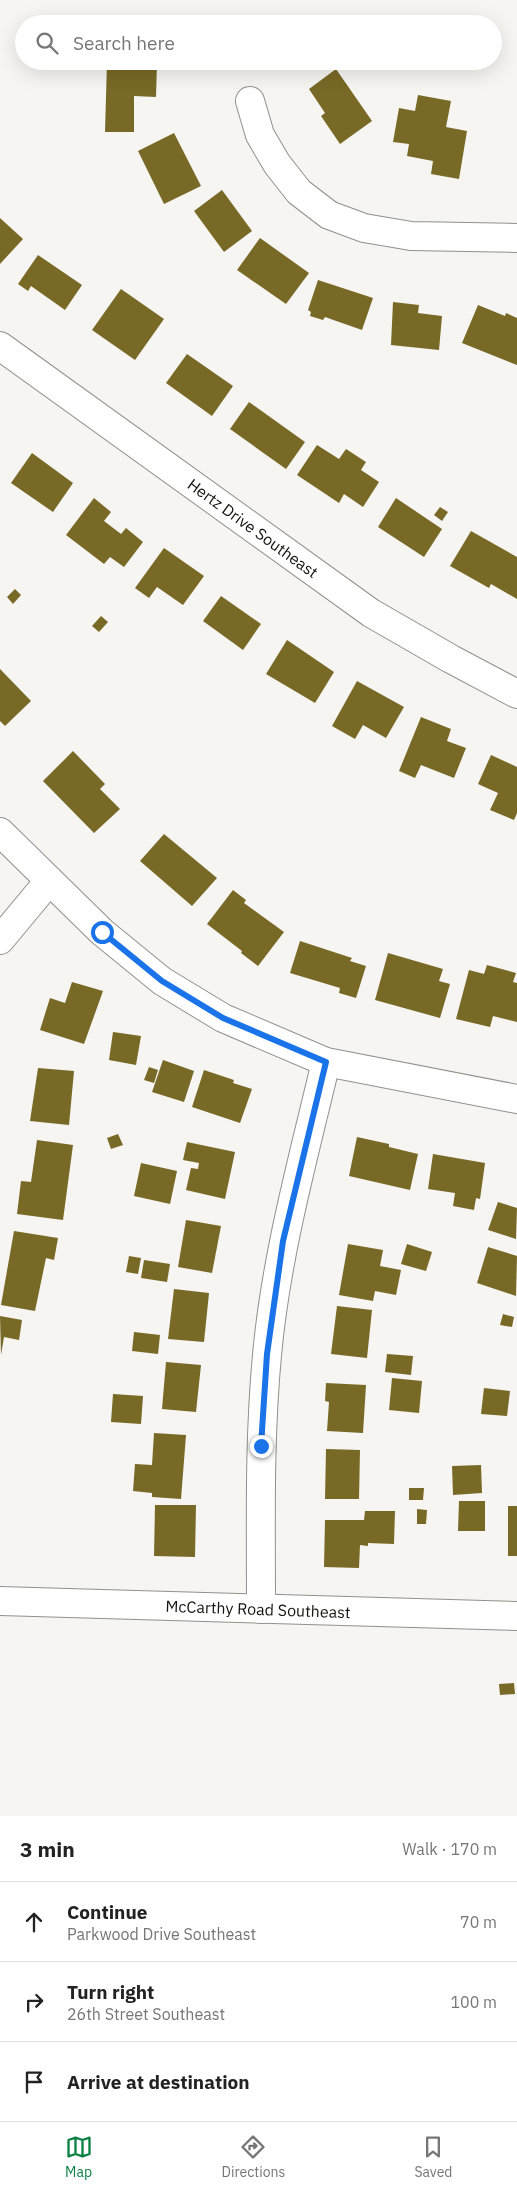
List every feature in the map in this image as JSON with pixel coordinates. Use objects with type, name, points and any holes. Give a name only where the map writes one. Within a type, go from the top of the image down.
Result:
[{"type":"street","points":[[250,101],[260,134],[277,164],[299,192],[329,215],[364,228],[411,236],[517,238]]},
{"type":"street","name":"Hertz Drive Southeast","points":[[0,346],[370,613],[517,694]]},
{"type":"street","points":[[0,832],[102,932],[162,981],[223,1018],[326,1062],[517,1099]]},
{"type":"street","points":[[0,940],[49,880]]},
{"type":"street","points":[[261,1609],[261,1446],[267,1354],[283,1241],[326,1062]]},
{"type":"street","name":"McCarthy Road Southeast","points":[[0,1601],[517,1616]]},
{"type":"building","points":[[107,70],[157,70],[156,97],[134,96],[134,132],[105,132]]},
{"type":"building","points":[[337,70],[372,121],[340,144],[321,116],[325,113],[309,89]]},
{"type":"building","points":[[418,95],[451,101],[446,127],[467,131],[459,179],[431,174],[433,161],[407,156],[409,144],[393,142],[399,108],[415,111]]},
{"type":"building","points":[[174,133],[201,186],[164,204],[138,151]]},
{"type":"building","points":[[222,190],[252,231],[224,252],[194,211]]},
{"type":"building","points":[[0,218],[23,239],[0,264]]},
{"type":"building","points":[[260,238],[309,273],[286,304],[237,270]]},
{"type":"building","points":[[38,255],[82,285],[65,310],[31,286],[28,291],[18,284]]},
{"type":"building","points":[[318,280],[373,298],[362,330],[325,317],[323,320],[310,316],[311,312],[308,310]]},
{"type":"building","points":[[121,289],[164,319],[135,360],[92,330]]},
{"type":"building","points":[[393,302],[419,305],[418,313],[442,316],[439,350],[391,345]]},
{"type":"building","points":[[478,305],[505,316],[506,313],[517,318],[517,365],[462,343]]},
{"type":"building","points":[[187,354],[233,386],[212,416],[166,383]]},
{"type":"building","points":[[249,402],[305,442],[286,469],[230,429]]},
{"type":"building","points":[[317,445],[339,459],[346,449],[366,462],[361,470],[379,482],[363,507],[344,494],[339,503],[297,475]]},
{"type":"building","points":[[32,453],[73,483],[53,512],[11,483]]},
{"type":"building","points":[[94,498],[111,512],[104,521],[121,534],[126,528],[143,542],[124,567],[110,557],[104,564],[66,535]]},
{"type":"building","points":[[396,498],[442,529],[424,557],[378,527]]},
{"type":"building","points":[[440,507],[448,512],[442,521],[434,515]]},
{"type":"building","points":[[471,531],[517,557],[517,599],[491,584],[489,588],[450,566]]},
{"type":"building","points":[[164,548],[204,576],[183,605],[157,587],[149,598],[135,588]]},
{"type":"building","points":[[15,589],[21,595],[13,604],[7,597]]},
{"type":"building","points":[[221,596],[261,624],[243,650],[203,621]]},
{"type":"building","points":[[101,616],[108,622],[99,632],[92,626]]},
{"type":"building","points":[[287,640],[334,672],[315,703],[266,674]]},
{"type":"building","points":[[0,669],[31,701],[5,726],[0,721]]},
{"type":"building","points":[[357,681],[404,707],[386,738],[363,725],[355,739],[332,726]]},
{"type":"building","points":[[421,717],[451,729],[447,741],[466,748],[454,778],[421,765],[415,778],[399,771]]},
{"type":"building","points":[[73,751],[105,784],[100,789],[120,809],[94,833],[43,781]]},
{"type":"building","points":[[491,755],[517,767],[517,813],[514,820],[490,810],[498,793],[478,784]]},
{"type":"building","points":[[164,834],[217,878],[192,906],[140,861]]},
{"type":"building","points":[[233,890],[246,900],[244,903],[284,932],[258,966],[207,924]]},
{"type":"building","points":[[300,941],[352,958],[350,961],[366,966],[356,998],[339,993],[340,988],[290,973]]},
{"type":"building","points":[[388,953],[443,969],[439,981],[450,984],[440,1018],[375,1000]]},
{"type":"building","points":[[487,965],[516,973],[513,982],[517,983],[517,1022],[493,1016],[490,1027],[456,1019],[469,970],[484,974]]},
{"type":"building","points":[[72,982],[103,991],[84,1044],[40,1030],[50,998],[65,1003]]},
{"type":"building","points":[[113,1032],[141,1036],[136,1065],[109,1060]]},
{"type":"building","points":[[163,1060],[194,1071],[184,1102],[152,1092]]},
{"type":"building","points":[[149,1067],[158,1070],[154,1083],[144,1080]]},
{"type":"building","points":[[38,1068],[74,1071],[69,1125],[30,1121]]},
{"type":"building","points":[[204,1070],[234,1080],[233,1083],[252,1089],[240,1123],[192,1107]]},
{"type":"building","points":[[118,1134],[123,1145],[111,1149],[107,1138]]},
{"type":"building","points":[[357,1137],[389,1144],[389,1147],[418,1154],[410,1190],[349,1176]]},
{"type":"building","points":[[37,1140],[73,1145],[63,1220],[17,1214],[21,1181],[31,1182]]},
{"type":"building","points":[[187,1142],[235,1152],[225,1199],[186,1190],[191,1168],[198,1169],[199,1163],[183,1160]]},
{"type":"building","points":[[433,1154],[485,1163],[480,1199],[476,1198],[474,1210],[453,1206],[455,1193],[428,1189]]},
{"type":"building","points":[[141,1163],[177,1171],[170,1204],[134,1196]]},
{"type":"building","points":[[498,1202],[517,1208],[516,1239],[488,1230]]},
{"type":"building","points":[[186,1220],[221,1226],[212,1273],[178,1267]]},
{"type":"building","points":[[14,1231],[58,1238],[54,1260],[46,1258],[35,1311],[1,1305]]},
{"type":"building","points":[[348,1244],[383,1250],[380,1266],[401,1270],[396,1295],[375,1291],[373,1301],[339,1295]]},
{"type":"building","points":[[407,1244],[432,1252],[426,1271],[401,1264]]},
{"type":"building","points":[[488,1247],[517,1256],[516,1296],[477,1283]]},
{"type":"building","points":[[129,1256],[141,1258],[138,1274],[126,1272]]},
{"type":"building","points":[[144,1260],[170,1264],[167,1282],[141,1278]]},
{"type":"building","points":[[174,1289],[209,1293],[204,1342],[168,1339]]},
{"type":"building","points":[[337,1306],[372,1310],[367,1358],[331,1354]]},
{"type":"building","points":[[503,1314],[514,1317],[512,1327],[500,1325]]},
{"type":"building","points":[[0,1316],[22,1320],[19,1340],[4,1337],[1,1355]]},
{"type":"building","points":[[134,1332],[160,1335],[158,1354],[132,1351]]},
{"type":"building","points":[[387,1354],[413,1356],[411,1375],[385,1372]]},
{"type":"building","points":[[166,1362],[201,1365],[196,1412],[162,1409]]},
{"type":"building","points":[[392,1378],[422,1381],[419,1413],[389,1410]]},
{"type":"building","points":[[326,1383],[366,1385],[363,1433],[327,1431],[329,1402],[325,1401]]},
{"type":"building","points":[[484,1388],[510,1391],[507,1416],[481,1414]]},
{"type":"building","points":[[113,1394],[143,1396],[141,1424],[111,1422]]},
{"type":"building","points":[[154,1433],[186,1435],[181,1499],[152,1497],[152,1493],[133,1491],[135,1464],[152,1465]]},
{"type":"building","points":[[326,1449],[360,1450],[359,1499],[325,1499]]},
{"type":"building","points":[[481,1465],[482,1493],[453,1495],[452,1466]]},
{"type":"building","points":[[409,1488],[424,1488],[423,1500],[409,1500]]},
{"type":"building","points":[[459,1501],[485,1501],[485,1531],[458,1531]]},
{"type":"building","points":[[155,1505],[196,1505],[195,1557],[154,1556]]},
{"type":"building","points":[[508,1506],[517,1506],[517,1556],[508,1556]]},
{"type":"building","points":[[417,1509],[427,1510],[426,1524],[417,1524]]},
{"type":"building","points":[[365,1511],[395,1511],[394,1544],[368,1543],[368,1546],[360,1545],[359,1568],[324,1567],[325,1520],[364,1520]]},
{"type":"building","points":[[514,1683],[515,1694],[500,1695],[499,1684]]},
{"type":"route","points":[[102,932],[162,981],[223,1018],[326,1062],[283,1241],[267,1354],[261,1446]]}]
